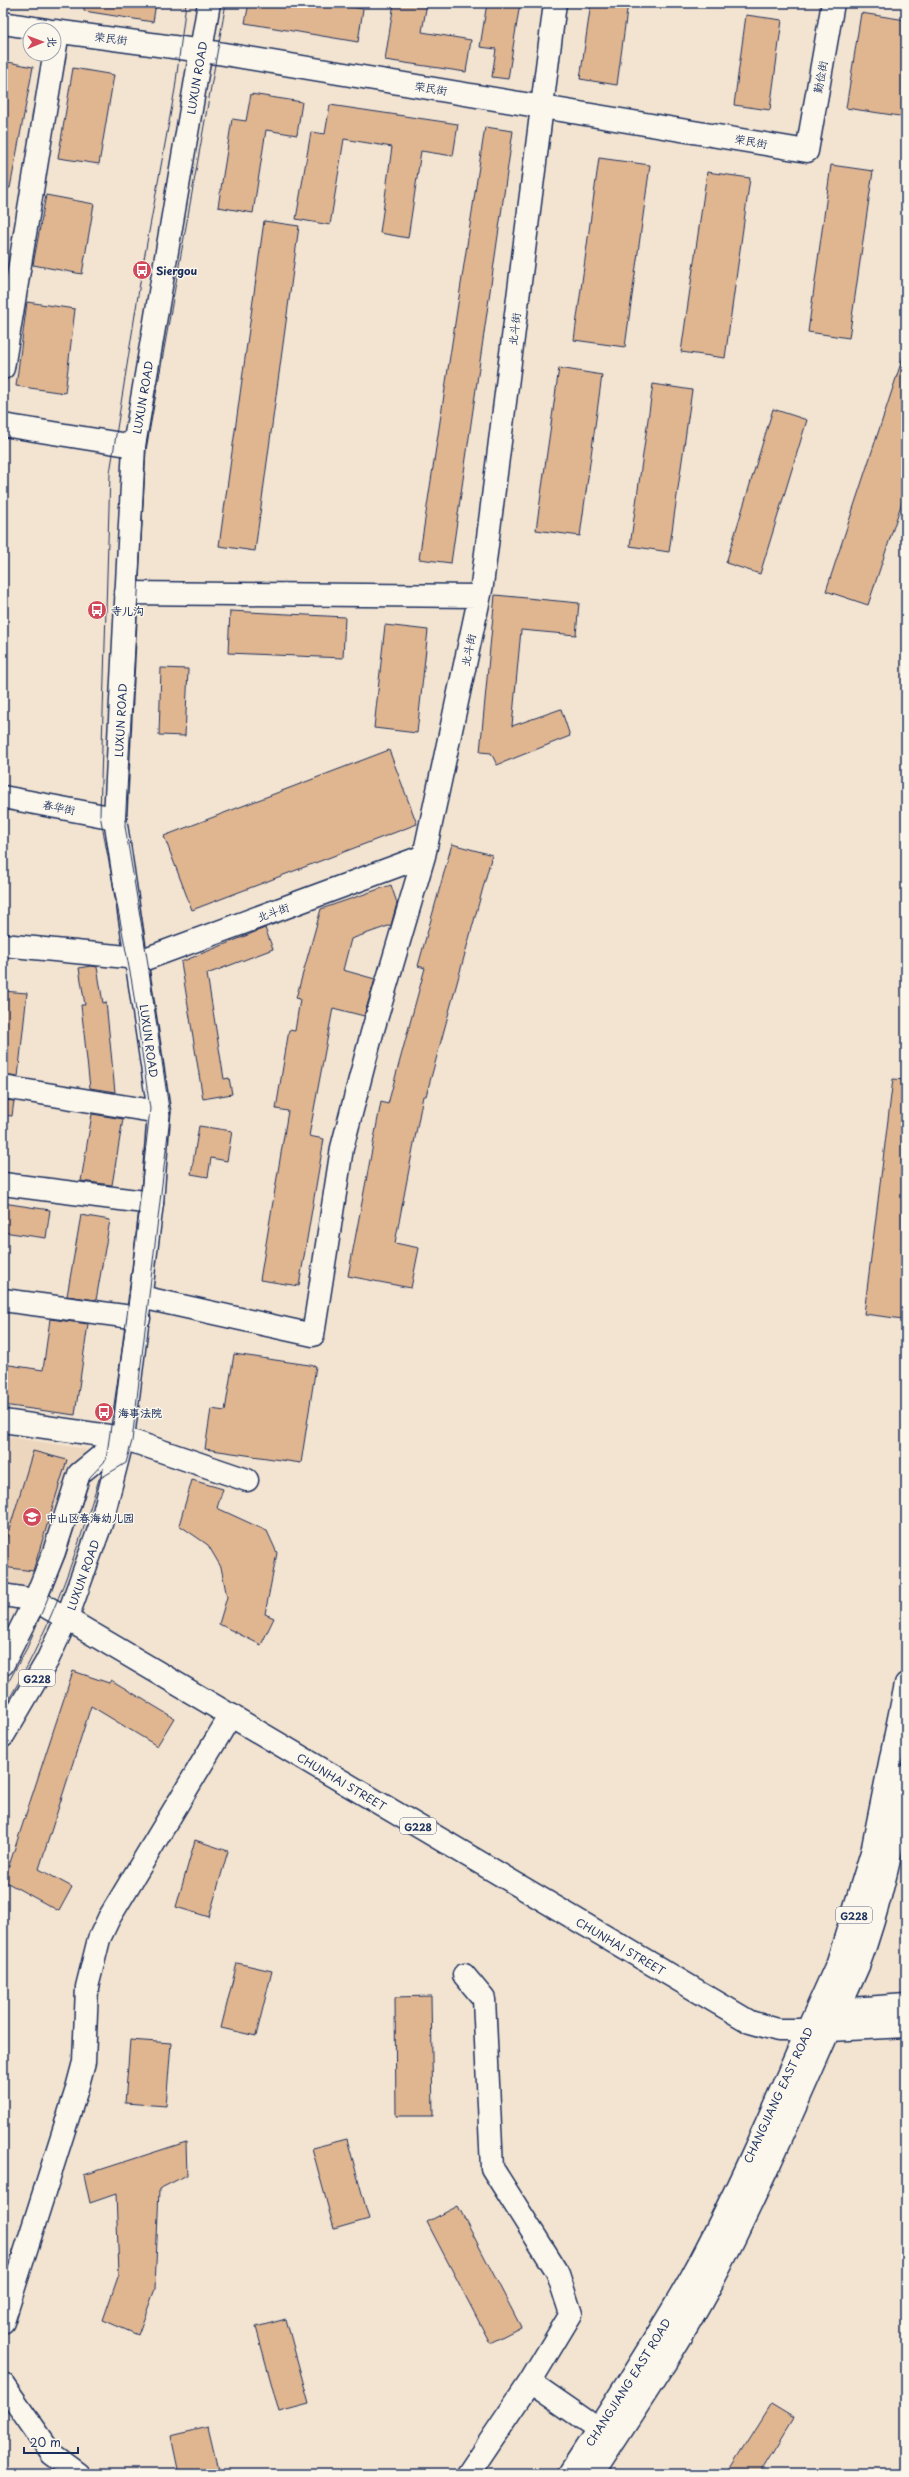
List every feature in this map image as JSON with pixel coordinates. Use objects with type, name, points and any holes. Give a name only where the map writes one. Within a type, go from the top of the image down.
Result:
[{"type":"main road","name":"LUXUN ROAD","points":[[67,1618],[101,1524],[123,1438],[152,1203],[159,1112],[115,818],[134,446],[209,3]]},
{"type":"main road","name":"北斗街","points":[[137,962],[424,856],[479,596],[555,3]]},
{"type":"main road","name":"勤俭街","points":[[807,151],[833,3]]},
{"type":"main road","name":"荣民街","points":[[3,23],[22,26]]},
{"type":"main road","name":"荣民街","points":[[62,32],[202,50],[807,151]]},
{"type":"main road","points":[[3,368],[48,62]]},
{"type":"main road","points":[[3,424],[134,446]]},
{"type":"main road","points":[[126,593],[479,596]]},
{"type":"main road","name":"春华街","points":[[3,797],[115,818]]},
{"type":"main road","points":[[3,1300],[140,1307],[313,1335],[342,1148],[372,1033],[424,856]]},
{"type":"main road","points":[[3,945],[126,957],[137,962]]},
{"type":"main road","points":[[3,1087],[159,1112]]},
{"type":"main road","points":[[3,1184],[152,1203]]},
{"type":"main road","points":[[3,1421],[123,1438],[247,1480]]},
{"type":"main road","points":[[3,1664],[35,1600],[54,1552],[79,1474],[123,1438]]},
{"type":"main road","name":"CHUNHAI STREET","points":[[3,1595],[35,1600],[67,1618],[750,2022],[778,2030],[807,2031]]},
{"type":"main road","name":"G228","points":[[3,1736],[47,1661],[67,1618]]},
{"type":"main road","name":"CHANGJIANG EAST ROAD","points":[[569,2474],[653,2342],[691,2277],[725,2210],[838,1962],[872,1852],[906,1684]]},
{"type":"main road","points":[[3,2322],[76,2092],[84,2062],[87,1987],[99,1939],[109,1918],[231,1715]]},
{"type":"main road","name":"CHANGJIANG EAST ROAD","points":[[593,2474],[671,2352],[709,2286],[775,2152],[858,1965],[890,1856],[906,1776]]},
{"type":"main road","points":[[464,1975],[484,1999],[492,2168],[557,2271],[570,2314],[530,2382],[468,2474]]},
{"type":"main road","points":[[807,2031],[824,2016],[838,2010],[906,2006]]},
{"type":"main road","points":[[829,2030],[906,2026]]},
{"type":"main road","name":"G228","points":[[807,2031],[829,2030]]},
{"type":"main road","points":[[530,2382],[598,2429]]},
{"type":"main road","points":[[3,2384],[52,2454],[79,2474]]},
{"type":"shaded area","name":"中山区春海幼儿园","points":[[3,1436],[86,1449],[34,1591],[3,1586]]},
{"type":"building","points":[[84,3],[156,3],[153,22],[84,11]]},
{"type":"building","points":[[249,3],[325,3],[363,9],[358,42],[245,23]]},
{"type":"building","points":[[394,3],[427,3],[422,32],[471,40],[466,72],[385,60]]},
{"type":"building","points":[[487,3],[520,3],[508,79],[492,77],[496,49],[480,47]]},
{"type":"building","points":[[591,3],[628,3],[617,85],[580,79]]},
{"type":"building","points":[[861,13],[906,20],[906,117],[846,108]]},
{"type":"building","points":[[746,15],[782,20],[770,110],[734,105]]},
{"type":"building","points":[[3,61],[33,67],[10,188],[3,188]]},
{"type":"building","points":[[73,68],[114,75],[99,164],[58,158]]},
{"type":"building","points":[[251,94],[302,102],[297,135],[266,130],[253,213],[218,207],[232,119],[246,121]]},
{"type":"building","points":[[330,105],[458,124],[453,156],[421,151],[408,238],[380,233],[392,147],[344,139],[330,225],[296,219],[311,132],[325,134]]},
{"type":"building","points":[[485,127],[513,131],[451,563],[419,559]]},
{"type":"building","points":[[599,158],[650,165],[625,347],[574,340]]},
{"type":"building","points":[[831,165],[873,171],[849,338],[808,332]]},
{"type":"building","points":[[707,172],[750,178],[725,358],[681,352]]},
{"type":"building","points":[[46,195],[94,204],[82,274],[33,265]]},
{"type":"building","points":[[264,221],[299,226],[255,551],[219,546]]},
{"type":"building","points":[[27,302],[75,309],[65,393],[16,386]]},
{"type":"building","points":[[903,357],[906,357],[906,490],[868,605],[826,591]]},
{"type":"building","points":[[559,368],[602,375],[580,536],[536,530]]},
{"type":"building","points":[[653,384],[692,390],[669,552],[630,546]]},
{"type":"building","points":[[773,409],[807,420],[760,574],[726,563]]},
{"type":"building","points":[[495,595],[579,603],[576,635],[521,630],[512,726],[561,709],[570,736],[497,765],[491,753],[480,752]]},
{"type":"building","points":[[230,611],[345,617],[343,658],[228,653]]},
{"type":"building","points":[[385,625],[428,630],[417,733],[374,728]]},
{"type":"building","points":[[161,668],[188,669],[185,736],[159,735]]},
{"type":"building","points":[[389,750],[417,824],[192,910],[164,836]]},
{"type":"building","points":[[452,844],[492,855],[426,1096],[423,1096],[395,1243],[419,1248],[411,1288],[348,1276],[381,1102],[388,1104],[425,968],[418,966]]},
{"type":"building","points":[[391,885],[397,903],[391,925],[351,939],[343,970],[375,979],[364,1016],[333,1008],[309,1136],[324,1139],[299,1286],[260,1280],[288,1111],[276,1109],[289,1030],[295,1031],[300,999],[296,998],[321,909]]},
{"type":"building","points":[[265,928],[273,949],[207,974],[224,1079],[229,1078],[232,1094],[203,1099],[181,962]]},
{"type":"building","points":[[91,966],[97,967],[103,1003],[106,1002],[115,1092],[90,1088],[81,1005],[85,1005],[79,968]]},
{"type":"building","points":[[3,991],[27,993],[18,1077],[3,1075]]},
{"type":"building","points":[[893,1079],[906,1080],[906,1293],[903,1319],[864,1314]]},
{"type":"building","points":[[3,1100],[14,1101],[12,1116],[3,1115]]},
{"type":"building","points":[[92,1114],[123,1119],[112,1185],[81,1181]]},
{"type":"building","points":[[199,1126],[232,1131],[227,1161],[211,1158],[208,1177],[191,1174]]},
{"type":"building","points":[[3,1203],[50,1210],[46,1238],[3,1232]]},
{"type":"building","points":[[81,1215],[110,1220],[96,1300],[67,1296]]},
{"type":"building","points":[[50,1319],[88,1324],[75,1415],[3,1405],[3,1364],[43,1370]]},
{"type":"building","points":[[234,1354],[316,1366],[301,1463],[205,1449],[211,1409],[225,1411]]},
{"type":"building","points":[[33,1451],[67,1460],[33,1571],[3,1567],[3,1540],[6,1540]]},
{"type":"building","points":[[192,1480],[223,1489],[217,1508],[267,1531],[277,1553],[265,1614],[274,1618],[261,1645],[219,1624],[227,1597],[221,1567],[208,1545],[179,1525]]},
{"type":"building","points":[[73,1671],[109,1683],[111,1680],[174,1718],[157,1746],[91,1706],[39,1869],[72,1887],[59,1911],[4,1881]]},
{"type":"building","points":[[195,1840],[228,1851],[209,1917],[176,1907]]},
{"type":"building","points":[[237,1963],[272,1971],[256,2036],[221,2028]]},
{"type":"building","points":[[431,1996],[433,2116],[396,2116],[395,1997]]},
{"type":"building","points":[[130,2040],[171,2043],[166,2106],[125,2103]]},
{"type":"building","points":[[347,2139],[369,2219],[334,2229],[312,2148]]},
{"type":"building","points":[[186,2142],[187,2175],[159,2189],[155,2289],[138,2335],[103,2320],[119,2274],[116,2194],[90,2203],[84,2175]]},
{"type":"building","points":[[458,2206],[521,2327],[490,2343],[427,2222]]},
{"type":"building","points":[[286,2319],[309,2404],[279,2412],[256,2327]]},
{"type":"building","points":[[771,2404],[794,2418],[760,2474],[727,2474]]},
{"type":"building","points":[[208,2427],[219,2474],[179,2474],[171,2436]]},
{"type":"tram line","points":[[3,1692],[27,1648],[65,1557],[90,1477],[106,1460],[127,1316],[150,1109],[132,983],[100,815],[110,473],[142,270],[175,89],[186,3]]},
{"type":"tram line","points":[[3,1709],[19,1682],[46,1626],[70,1568],[99,1479],[126,1463],[132,1441],[170,1116],[147,958],[125,826],[146,450],[226,3]]},
{"type":"place","name":"Siergou","points":[[142,270]]},
{"type":"place","name":"寺儿沟","points":[[97,610]]},
{"type":"place","name":"海事法院","points":[[104,1412]]},
{"type":"place","name":"中山区春海幼儿园","points":[[32,1517]]}]
